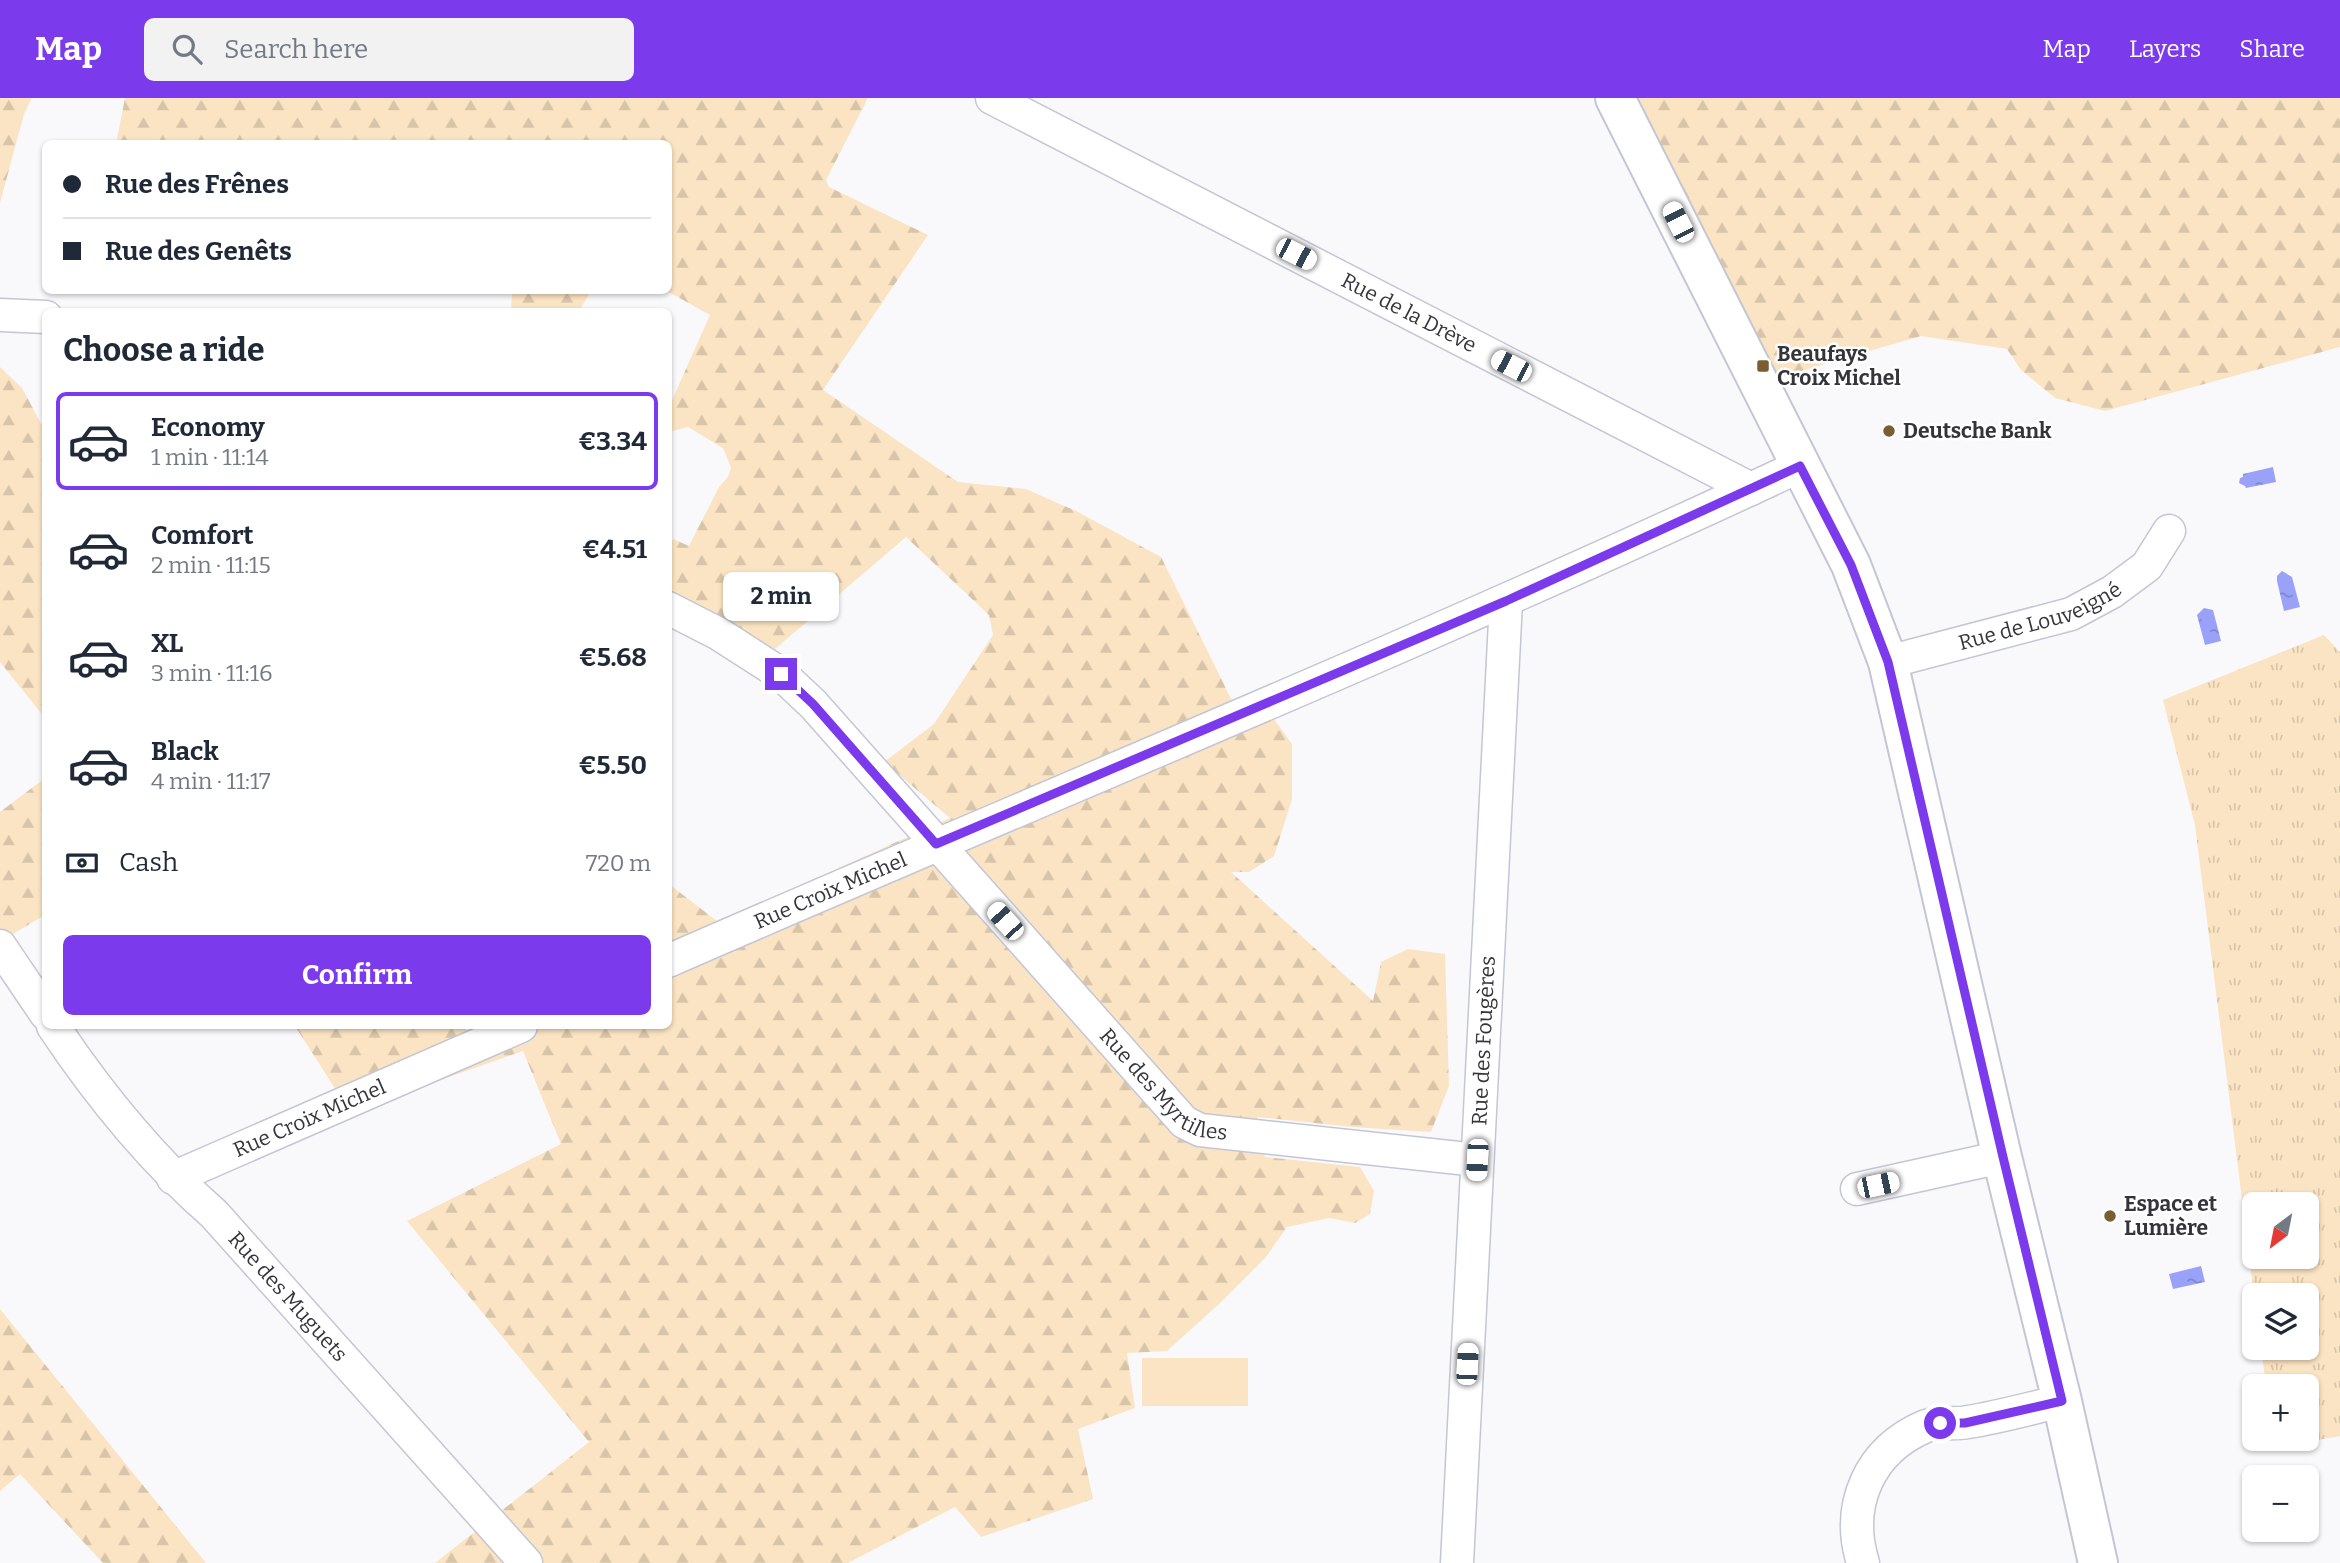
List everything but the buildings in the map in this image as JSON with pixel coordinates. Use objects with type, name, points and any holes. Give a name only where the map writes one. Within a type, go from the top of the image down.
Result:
[{"type":"main road","points":[[1615,98],[1851,565],[1888,662],[2098,1563]]},
{"type":"street","name":"Rue de la Drève","points":[[992,98],[1751,489]]},
{"type":"street","points":[[0,315],[42,317]]},
{"type":"street","name":"Rue Croix Michel","points":[[672,959],[1506,601],[1800,466]]},
{"type":"street","name":"Rue de Louveigné","points":[[1888,662],[2071,614],[2112,592],[2147,566],[2169,531]]},
{"type":"street","name":"Rue des Fougères","points":[[1457,1563],[1506,601]]},
{"type":"street","name":"Rue des Myrtilles","points":[[672,610],[719,634],[781,674],[813,704],[1184,1122],[1200,1130],[1477,1160]]},
{"type":"street","points":[[0,946],[42,1008]]},
{"type":"street","name":"Rue des Muguets","points":[[55,1029],[89,1079],[173,1178],[214,1214],[526,1563]]},
{"type":"street","name":"Rue Croix Michel","points":[[173,1178],[514,1029]]},
{"type":"street","points":[[1857,1189],[2003,1157]]},
{"type":"street","points":[[1863,1563],[1857,1534],[1859,1499],[1872,1472],[1899,1441],[1931,1424],[1965,1423],[2062,1401]]},
{"type":"green space","points":[[0,98],[32,98],[24,114],[0,203]]},
{"type":"green space","points":[[125,98],[868,98],[826,180],[829,187],[928,235],[823,390],[958,482],[1026,489],[1078,512],[1161,557],[1244,725],[1271,715],[1292,744],[1292,799],[1274,856],[1249,872],[1231,872],[1373,1001],[1381,962],[1408,949],[1445,954],[1449,1086],[1431,1132],[1257,1117],[1265,1157],[1360,1167],[1374,1191],[1370,1214],[1355,1223],[1329,1218],[1287,1227],[1266,1257],[1167,1351],[1127,1353],[1135,1408],[1078,1429],[1093,1499],[981,1537],[955,1507],[848,1563],[435,1563],[589,1442],[407,1221],[561,1144],[523,1051],[350,1112],[297,1029],[672,1029],[672,886],[718,922],[950,818],[884,762],[934,724],[993,635],[989,615],[906,537],[775,649],[672,592],[673,539],[689,546],[731,468],[723,448],[688,427],[672,431],[672,400],[710,315],[672,294],[672,140],[117,140]]},
{"type":"green space","points":[[1629,98],[2340,98],[2340,347],[2105,411],[2055,398],[2021,370],[2007,349],[1921,336],[1777,378]]},
{"type":"green space","points":[[512,294],[589,294],[581,308],[511,308]]},
{"type":"green space","points":[[0,367],[22,388],[42,425],[42,714],[0,662]]},
{"type":"green space","points":[[2324,635],[2340,652],[2340,1436],[2319,1440],[2319,1374],[2264,1374],[2263,1360],[2319,1360],[2319,1283],[2252,1283],[2251,1269],[2319,1269],[2319,1192],[2242,1192],[2242,1199],[2195,825],[2163,700]]},
{"type":"green space","points":[[42,780],[42,917],[6,938],[0,930],[0,812]]},
{"type":"green space","points":[[0,1309],[206,1563],[103,1563],[20,1474],[0,1491]]},
{"type":"green space","points":[[1142,1358],[1248,1358],[1248,1406],[1142,1406]]},
{"type":"water","points":[[2273,467],[2276,482],[2246,488],[2239,483],[2243,474]]},
{"type":"water","points":[[2282,571],[2292,577],[2300,607],[2284,611],[2277,581],[2277,576]]},
{"type":"water","points":[[2204,608],[2213,610],[2221,641],[2205,645],[2197,615]]},
{"type":"water","points":[[2201,1266],[2205,1282],[2173,1289],[2169,1274]]},
{"type":"place","name":"Beaufays Croix Michel","points":[[1763,366]]},
{"type":"place","name":"Deutsche Bank","points":[[1889,431]]},
{"type":"place","name":"Espace et Lumière","points":[[2110,1216]]},
{"type":"route","points":[[781,674],[813,704],[936,844],[1506,601],[1800,466],[1851,565],[1888,662],[2062,1401],[1965,1423],[1940,1423]]}]
